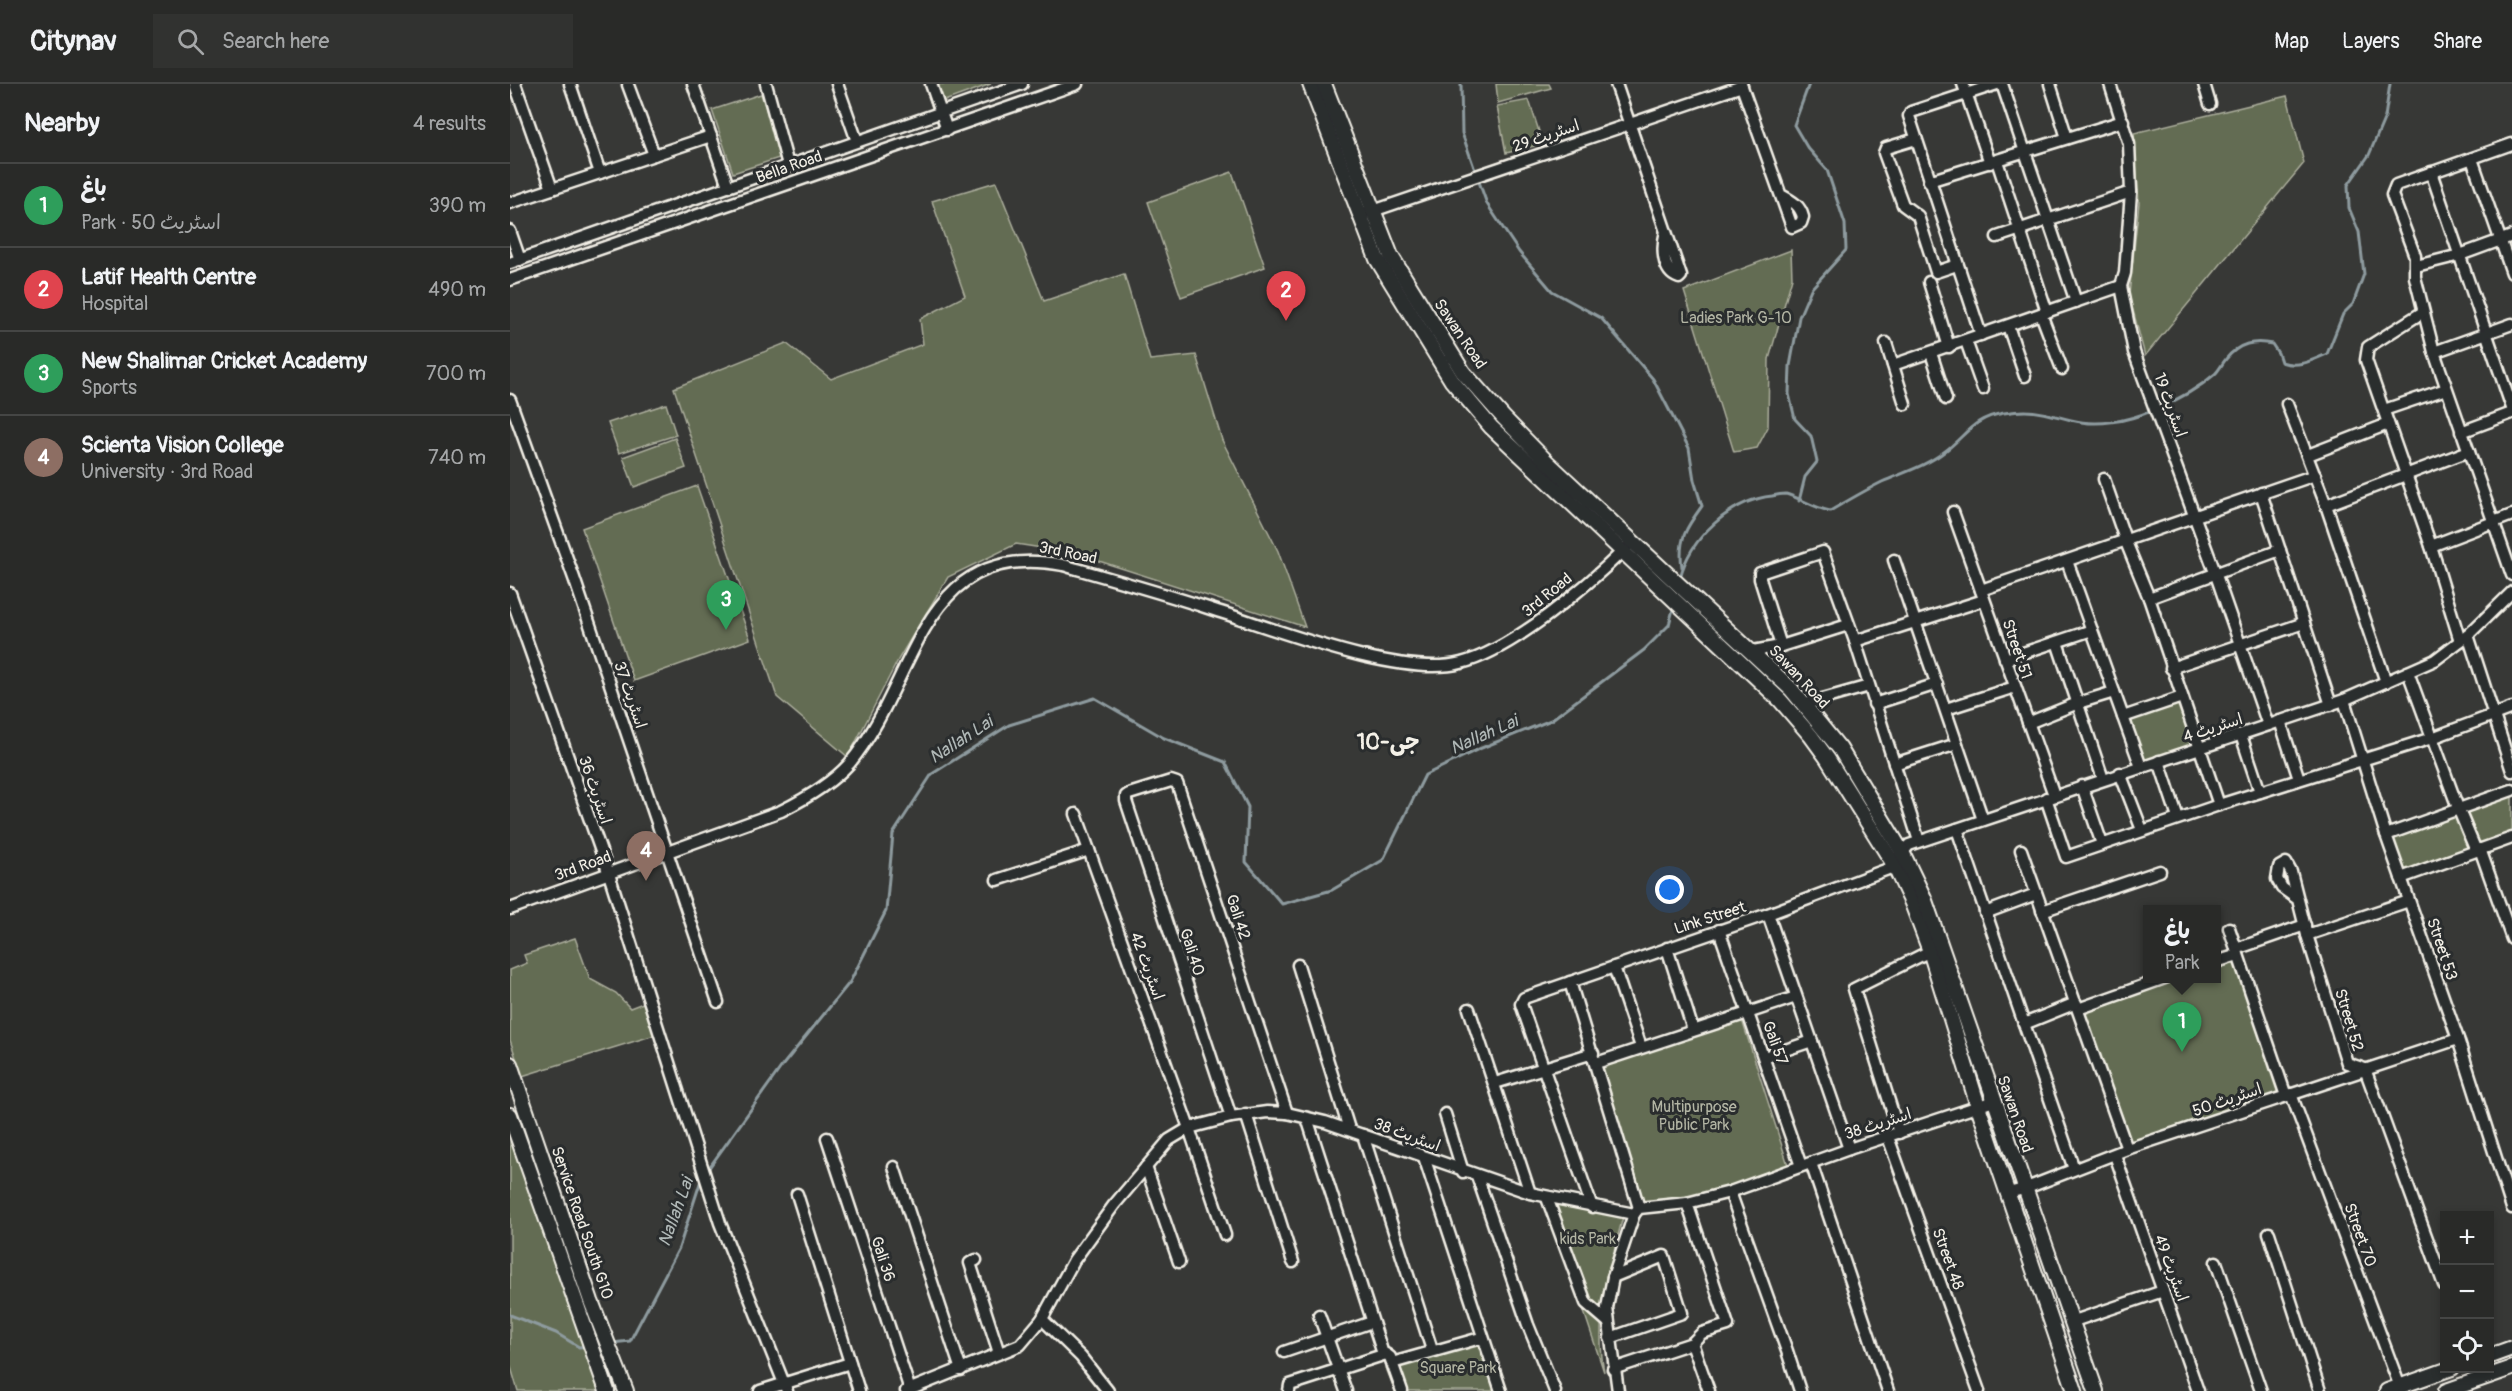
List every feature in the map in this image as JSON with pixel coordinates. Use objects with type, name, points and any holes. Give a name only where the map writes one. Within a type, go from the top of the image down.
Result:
[{"type":"main road","name":"Sawan Road","points":[[1310,84],[1366,214],[1463,372],[1503,417],[1710,633],[1780,700],[1811,736],[1924,898],[2096,1391]]},
{"type":"main road","name":"Sawan Road","points":[[1324,84],[1366,214]]},
{"type":"main road","name":"Sawan Road","points":[[1628,545],[1753,651],[1804,704],[1840,749],[1898,858],[1930,951],[1978,1106],[2075,1391]]},
{"type":"main road","name":"Service Road South G10","points":[[510,1064],[591,1301],[625,1389]]},
{"type":"main road","name":"Service Road South G10","points":[[512,1122],[607,1391]]},
{"type":"main road","points":[[512,1122],[531,1124]]},
{"type":"main road","points":[[2494,1355],[2512,1348]]},
{"type":"main road","points":[[2446,1391],[2512,1368]]},
{"type":"main road","points":[[2393,1389],[2440,1372]]},
{"type":"street","points":[[515,84],[552,189]]},
{"type":"street","points":[[570,84],[600,173]]},
{"type":"street","points":[[693,84],[728,186]]},
{"type":"street","points":[[766,84],[788,165]]},
{"type":"street","points":[[837,84],[857,141]]},
{"type":"street","points":[[931,84],[946,130]]},
{"type":"street","name":"Bella Road","points":[[515,261],[1022,84]]},
{"type":"street","name":"Bella Road","points":[[510,280],[1077,84]]},
{"type":"street","points":[[1616,84],[1666,231]]},
{"type":"street","points":[[1981,335],[1909,116],[1911,112],[1965,89],[1997,84]]},
{"type":"street","points":[[2002,84],[2046,220],[2076,302]]},
{"type":"street","points":[[2050,84],[2067,138]]},
{"type":"street","name":"اسٹریٹ 19","points":[[2110,84],[2129,144],[2131,192],[2125,273],[2121,286],[2134,352],[2268,725]]},
{"type":"street","points":[[2204,84],[2210,104]]},
{"type":"street","points":[[628,85],[654,155]]},
{"type":"street","points":[[1742,85],[1792,227],[1798,225],[1803,219],[1802,210],[1793,201],[1781,195]]},
{"type":"street","name":"اسٹریٹ 29","points":[[1366,214],[1742,85]]},
{"type":"street","points":[[1965,89],[2019,230],[2062,369]]},
{"type":"street","points":[[1929,182],[2123,121]]},
{"type":"street","points":[[510,203],[711,136]]},
{"type":"street","points":[[1916,139],[1886,148],[1884,153],[1903,205],[1918,216],[1936,272],[1957,265]]},
{"type":"street","points":[[2512,144],[2396,185],[2392,195],[2415,256],[2415,277],[2422,312],[2434,352],[2512,575]]},
{"type":"street","points":[[804,159],[809,176]]},
{"type":"street","points":[[2472,159],[2512,273]]},
{"type":"street","points":[[2431,172],[2512,410],[2462,432]]},
{"type":"street","points":[[1997,237],[2131,192]]},
{"type":"street","points":[[685,202],[690,217]]},
{"type":"street","points":[[1918,216],[1938,208]]},
{"type":"street","points":[[510,231],[515,261]]},
{"type":"street","points":[[2416,266],[2460,255],[2512,236]]},
{"type":"street","points":[[1929,282],[1949,347]]},
{"type":"street","points":[[1893,365],[2121,286]]},
{"type":"street","points":[[2422,312],[2368,347],[2366,360],[2464,638],[2494,714],[2512,771]]},
{"type":"street","points":[[2434,352],[2512,324]]},
{"type":"street","points":[[2008,326],[2025,376]]},
{"type":"street","points":[[1966,341],[1983,389]]},
{"type":"street","points":[[1886,343],[1905,404]]},
{"type":"street","points":[[1931,353],[1946,399]]},
{"type":"street","points":[[2384,410],[2446,389]]},
{"type":"street","name":"اسٹریٹ 37","points":[[510,400],[578,589],[718,1002]]},
{"type":"street","points":[[2287,404],[2326,505],[2386,682]]},
{"type":"street","points":[[2308,455],[2388,424]]},
{"type":"street","points":[[2326,505],[2469,451]]},
{"type":"street","points":[[1855,641],[1916,621],[2067,561],[2315,475]]},
{"type":"street","points":[[2104,479],[2149,598],[2219,805]]},
{"type":"street","points":[[2261,493],[2331,705]]},
{"type":"street","name":"Street 51","points":[[1953,512],[2028,723],[2066,857],[2102,844]]},
{"type":"street","points":[[2431,546],[2512,515]]},
{"type":"street","name":"3rd Road","points":[[510,909],[781,811],[829,782],[848,765],[864,744],[923,631],[950,592],[969,577],[988,568],[1027,560],[1063,565],[1351,652],[1412,666],[1433,667],[1461,663],[1506,643],[1535,624],[1628,545]]},
{"type":"street","points":[[2149,598],[2280,550]]},
{"type":"street","points":[[1781,646],[1760,573],[1819,551],[1825,554],[1855,641],[1919,842]]},
{"type":"street","points":[[1894,560],[1983,820]]},
{"type":"street","points":[[2067,561],[2141,767]]},
{"type":"street","name":"اسٹریٹ 4","points":[[1898,858],[1909,845],[2120,773],[2331,705],[2386,682],[2435,660],[2464,638],[2512,592]]},
{"type":"street","name":"اسٹریٹ 36","points":[[510,593],[609,874],[694,1135],[720,1223],[785,1387]]},
{"type":"street","points":[[2171,668],[2304,623]]},
{"type":"street","points":[[1753,651],[1781,646],[1848,625]]},
{"type":"street","points":[[2005,659],[2092,630]]},
{"type":"street","points":[[2057,642],[2103,779]]},
{"type":"street","points":[[2408,672],[2458,808],[2478,850],[2512,939]]},
{"type":"street","points":[[1874,704],[1937,684]]},
{"type":"street","points":[[1804,704],[1869,686]]},
{"type":"street","points":[[1946,710],[2015,687]]},
{"type":"street","points":[[2028,723],[2078,703],[2114,692]]},
{"type":"street","points":[[2123,717],[2182,697]]},
{"type":"street","name":"Street 53","points":[[2344,700],[2386,835],[2458,1039],[2512,1208]]},
{"type":"street","points":[[2082,786],[2102,844],[2432,738],[2512,708]]},
{"type":"street","points":[[2280,721],[2299,779]]},
{"type":"street","points":[[2241,735],[2260,792]]},
{"type":"street","points":[[1894,764],[1957,744]]},
{"type":"street","points":[[2159,761],[2178,818]]},
{"type":"street","points":[[2120,773],[2142,831]]},
{"type":"street","name":"Gali 42","points":[[1126,796],[1171,781],[1178,783],[1287,1113]]},
{"type":"street","points":[[2386,835],[2512,790]]},
{"type":"street","name":"Gali 40","points":[[1126,796],[1231,1117]]},
{"type":"street","name":"اسٹریٹ 42","points":[[1076,814],[1225,1234]]},
{"type":"street","points":[[1957,829],[2074,1169]]},
{"type":"street","points":[[2401,878],[2512,838]]},
{"type":"street","points":[[997,880],[1089,850]]},
{"type":"street","points":[[2021,850],[2127,1149]]},
{"type":"street","name":"Link Street","points":[[1543,1068],[1521,1001],[1524,998],[1768,914],[1888,869],[1898,858]]},
{"type":"street","name":"Street 52","points":[[2296,898],[2282,888],[2277,879],[2279,867],[2286,863],[2291,872],[2306,930],[2347,1063],[2365,1069],[2440,1272]]},
{"type":"street","points":[[2042,911],[2160,872]]},
{"type":"street","points":[[1985,913],[2036,894]]},
{"type":"street","points":[[2221,960],[2237,952],[2306,930],[2409,901]]},
{"type":"street","points":[[1768,914],[1849,1149]]},
{"type":"street","name":"Street 70","points":[[2229,928],[2393,1389]]},
{"type":"street","name":"Gali 57","points":[[1719,930],[1888,1391]]},
{"type":"street","points":[[1667,948],[1693,1030]]},
{"type":"street","name":"Street 48","points":[[1930,951],[1854,989],[1893,1135],[1979,1391]]},
{"type":"street","points":[[1298,965],[1348,1130]]},
{"type":"street","points":[[1614,968],[1641,1047]]},
{"type":"street","points":[[1570,982],[1595,1058],[1636,1211],[1613,1277],[1607,1308],[1617,1391]]},
{"type":"street","points":[[2024,1024],[2149,983]]},
{"type":"street","points":[[1495,1083],[1543,1068],[1641,1047],[1796,997]]},
{"type":"street","points":[[1469,1009],[1530,1194]]},
{"type":"street","name":"اسٹریٹ 50","points":[[2008,1193],[2127,1149],[2458,1039]]},
{"type":"street","points":[[1764,1057],[1812,1041]]},
{"type":"street","points":[[1543,1068],[1592,1207]]},
{"type":"street","name":"اسٹریٹ 38","points":[[908,1390],[1020,1345],[1042,1319],[1074,1260],[1114,1205],[1169,1140],[1189,1128],[1246,1114],[1287,1113],[1363,1135],[1530,1194],[1592,1207],[1636,1211],[1687,1203],[1730,1192],[1849,1149],[1994,1101]]},
{"type":"street","points":[[1246,1114],[1293,1262]]},
{"type":"street","points":[[1445,1114],[1463,1172]]},
{"type":"street","points":[[1307,1118],[1372,1322],[1402,1391]]},
{"type":"street","points":[[1363,1135],[1432,1350]]},
{"type":"street","name":"Gali 36","points":[[827,1138],[908,1390]]},
{"type":"street","name":"اسٹریٹ 49","points":[[2115,1155],[2198,1391]]},
{"type":"street","points":[[1424,1156],[1501,1391]]},
{"type":"street","points":[[894,1167],[962,1370]]},
{"type":"street","points":[[1146,1167],[1179,1262]]},
{"type":"street","points":[[1477,1176],[1528,1325],[1555,1391]]},
{"type":"street","points":[[1730,1192],[1800,1391]]},
{"type":"street","points":[[797,1194],[859,1391]]},
{"type":"street","points":[[1547,1198],[1586,1303],[1608,1323]]},
{"type":"street","points":[[1613,1369],[1692,1343],[1702,1333],[1728,1325],[1687,1203]]},
{"type":"street","points":[[2269,1233],[2320,1391]]},
{"type":"street","points":[[1610,1338],[1682,1313],[1664,1256],[1613,1277]]},
{"type":"street","points":[[976,1260],[970,1263],[999,1353]]},
{"type":"street","points":[[2216,1262],[2260,1391]]},
{"type":"street","points":[[2071,1322],[2163,1291]]},
{"type":"street","points":[[1319,1315],[1346,1391]]},
{"type":"street","points":[[1042,1319],[1081,1357],[1106,1390]]},
{"type":"street","points":[[1284,1352],[1372,1322]]},
{"type":"street","points":[[1289,1389],[1338,1368],[1483,1339]]},
{"type":"street","points":[[1692,1343],[1709,1391]]},
{"type":"street","points":[[760,1391],[785,1387],[850,1363]]},
{"type":"green space","points":[[933,84],[991,84],[939,103]]},
{"type":"green space","points":[[1496,84],[1549,84],[1551,88],[1498,103]]},
{"type":"green space","points":[[761,94],[782,157],[733,173],[712,110]]},
{"type":"green space","points":[[2287,96],[2304,163],[2145,356],[2129,295],[2139,203],[2134,133]]},
{"type":"green space","points":[[1529,100],[1543,144],[1506,153],[1497,106]]},
{"type":"green space","points":[[1232,172],[1265,267],[1181,297],[1148,202]]},
{"type":"green space","points":[[996,182],[1044,301],[1124,274],[1150,360],[1196,355],[1222,440],[1278,551],[1305,627],[1074,553],[1016,544],[948,577],[899,658],[848,757],[777,697],[674,388],[786,343],[831,379],[923,344],[920,319],[965,296],[932,201]]},
{"type":"green space","name":"Ladies Park G-10","points":[[1791,250],[1792,278],[1769,359],[1768,427],[1757,448],[1734,452],[1684,291]]},
{"type":"green space","points":[[666,404],[676,435],[619,453],[608,423]]},
{"type":"green space","points":[[675,438],[686,468],[634,487],[623,457]]},
{"type":"green space","points":[[697,486],[750,639],[634,681],[582,528]]},
{"type":"green space","points":[[2181,699],[2197,747],[2142,765],[2128,719]]},
{"type":"green space","points":[[2512,794],[2512,837],[2403,875],[2389,836]]},
{"type":"green space","points":[[575,938],[590,979],[616,993],[630,1008],[648,1001],[658,1034],[522,1076],[510,1040],[510,970],[527,963],[524,955]]},
{"type":"green space","points":[[2237,959],[2282,1093],[2130,1144],[2082,1011],[2167,983],[2221,983],[2221,965]]},
{"type":"green space","name":"Multipurpose Public Park","points":[[1742,1020],[1788,1165],[1698,1197],[1661,1203],[1644,1202],[1601,1066]]},
{"type":"green space","points":[[510,1131],[600,1391],[518,1391],[510,1364]]},
{"type":"green space","name":"kids Park","points":[[1548,1203],[1593,1212],[1624,1213],[1602,1311],[1601,1352],[1604,1372]]},
{"type":"green space","name":"Square Park","points":[[1475,1338],[1495,1391],[1395,1391],[1386,1368]]},
{"type":"waterway","points":[[1461,84],[1462,133],[1476,173]]},
{"type":"waterway","points":[[1799,501],[1805,477],[1817,462],[1811,436],[1795,419],[1789,394],[1790,366],[1799,317],[1811,289],[1846,250],[1845,224],[1827,170],[1807,147],[1794,125],[1809,84]]},
{"type":"waterway","points":[[2158,408],[2202,384],[2215,374],[2236,349],[2247,344],[2259,342],[2272,344],[2281,362],[2287,364],[2304,363],[2327,354],[2343,314],[2353,304],[2364,274],[2359,232],[2349,208],[2348,185],[2369,155],[2385,117],[2390,84]]},
{"type":"waterway","points":[[1478,179],[1487,204],[1519,252],[1552,291],[1601,318],[1653,379],[1689,448],[1694,480],[1702,506],[1684,534],[1681,549],[1682,567]]},
{"type":"waterway","points":[[1680,578],[1693,549],[1714,523],[1742,505],[1757,499],[1786,494],[1830,511],[1862,492],[1937,457],[1970,428],[1993,415],[2031,411],[2081,422],[2102,423],[2132,418],[2151,411]]},
{"type":"waterway","name":"Nallah Lai","points":[[706,1172],[782,1066],[850,982],[886,911],[893,834],[932,774],[1009,725],[1095,698],[1164,738],[1225,762],[1248,807],[1246,862],[1282,904],[1332,890],[1383,860],[1425,775],[1479,749],[1551,720],[1644,650],[1669,625],[1674,605]]},
{"type":"waterway","name":"Nallah Lai","points":[[612,1343],[630,1341],[679,1248],[702,1177]]},
{"type":"waterway","name":"Nallah Lai","points":[[510,1315],[556,1333],[579,1347],[588,1346]]},
{"type":"place","name":"Latif Health Centre","points":[[1286,321]]},
{"type":"place","name":"New Shalimar Cricket Academy","points":[[726,630]]},
{"type":"place","name":"Scienta Vision College","points":[[646,881]]},
{"type":"place","name":"باغ","points":[[2182,1052]]},
{"type":"district","name":"جی-10","points":[[1388,742]]}]
